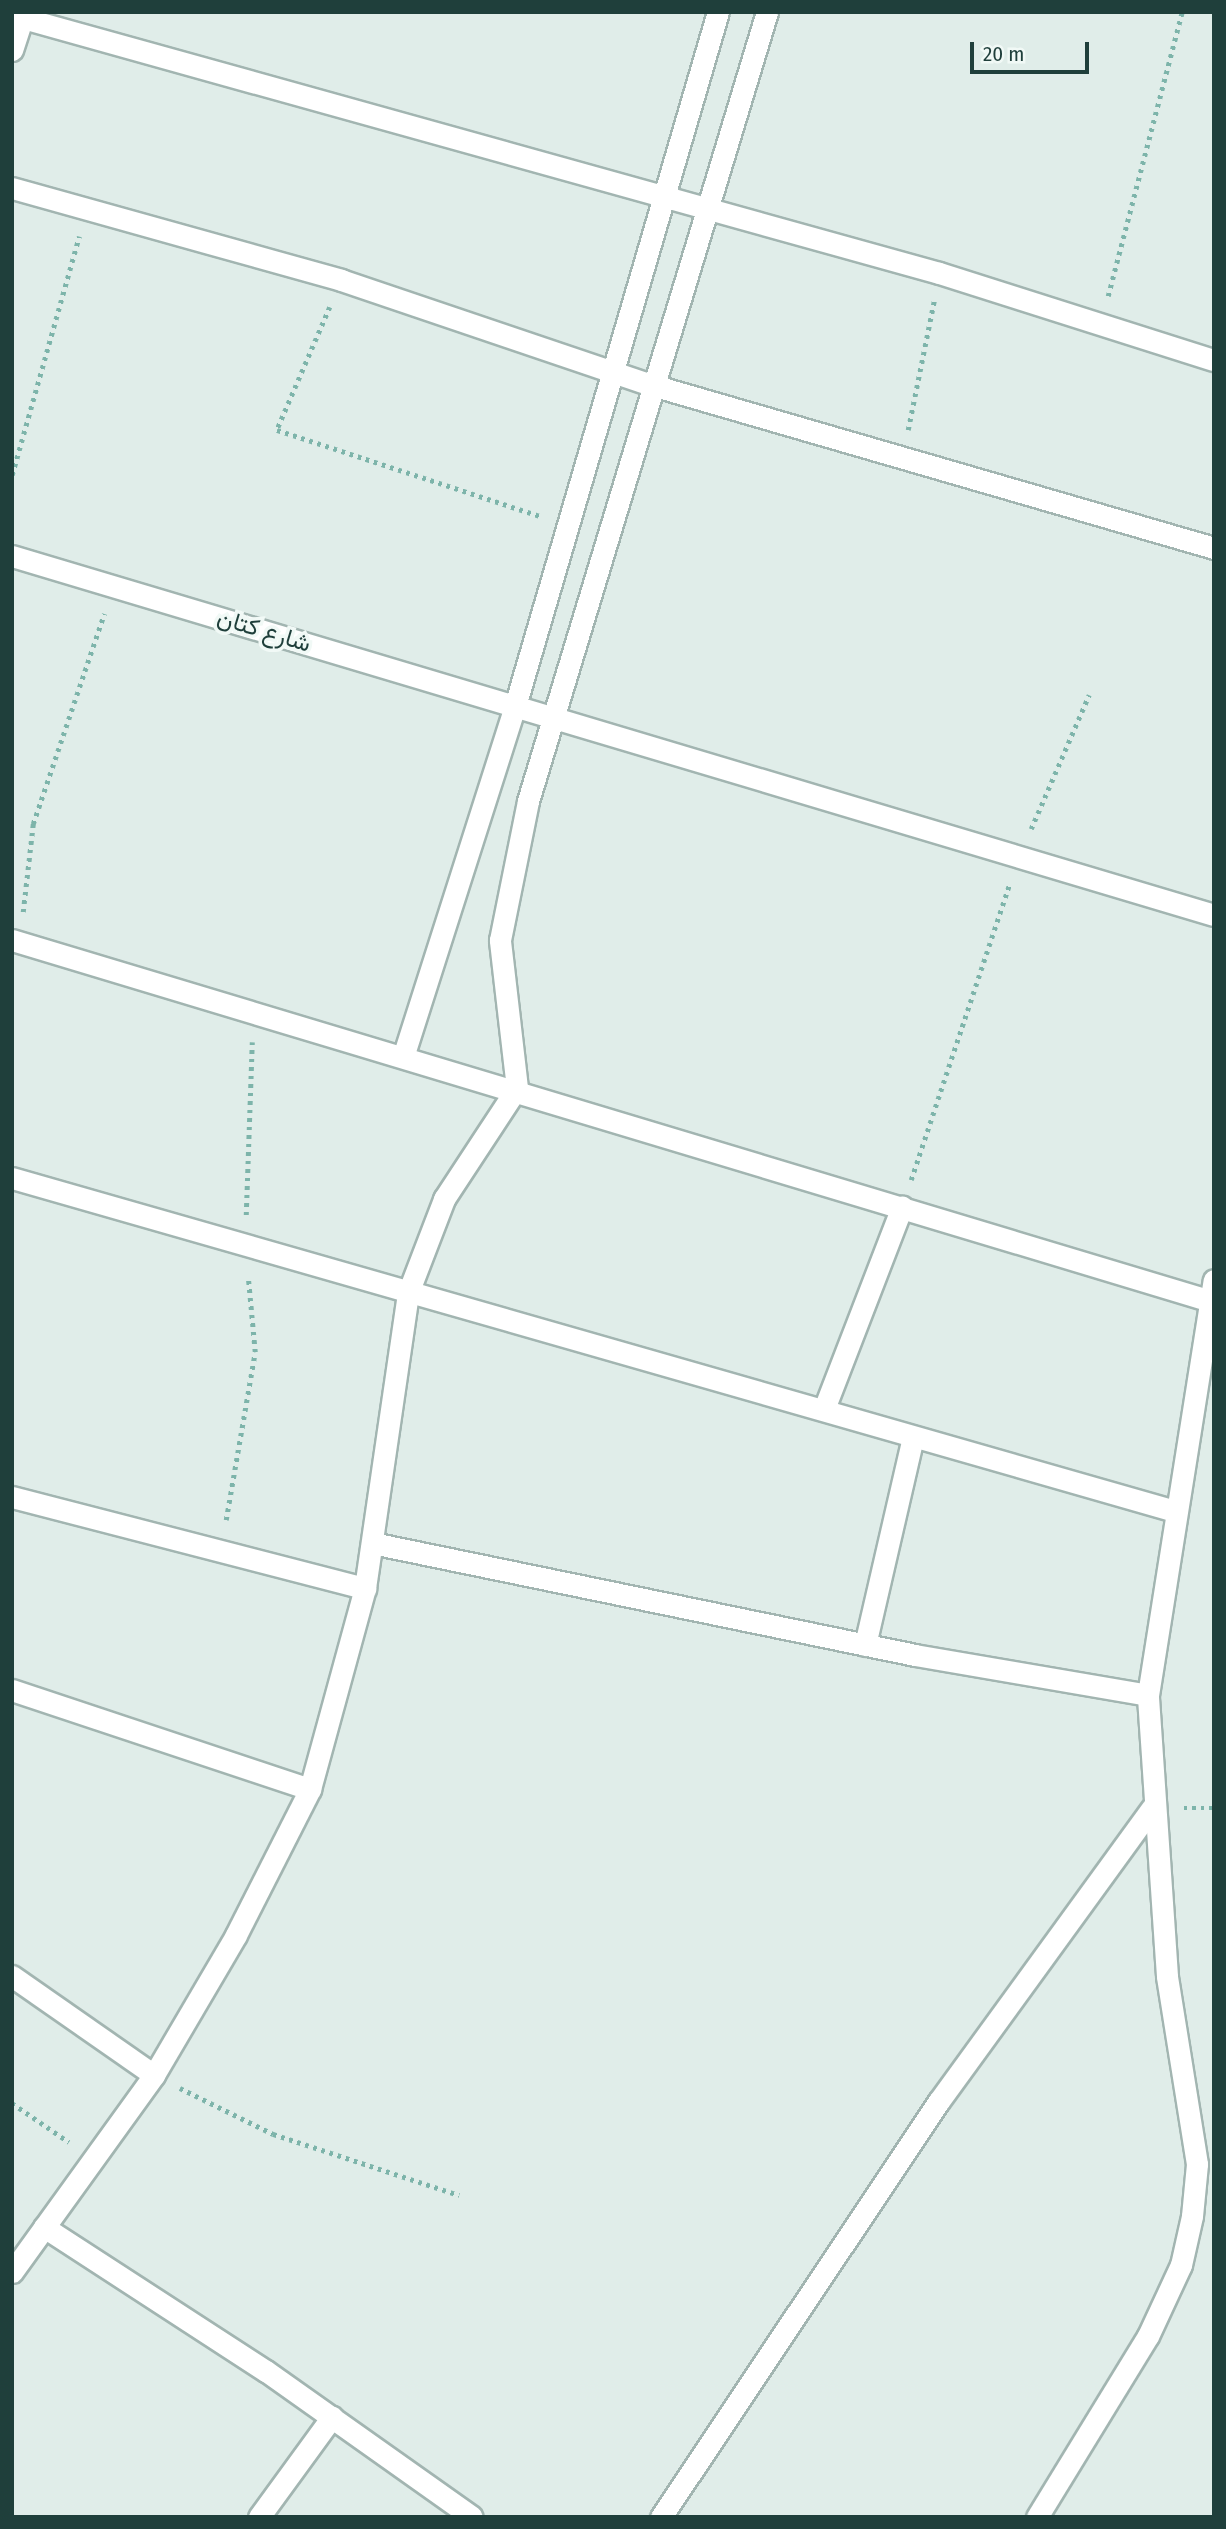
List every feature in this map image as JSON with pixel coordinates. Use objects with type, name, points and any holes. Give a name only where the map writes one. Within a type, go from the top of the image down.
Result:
[{"type":"street","points":[[403,1057],[514,706],[718,12]]},
{"type":"street","points":[[12,2272],[155,2075],[236,1935],[310,1789],[365,1588],[408,1293],[444,1199],[517,1088],[500,940],[517,844],[652,385],[766,12]]},
{"type":"street","points":[[12,50],[19,15],[706,211],[940,273],[1214,360]]},
{"type":"street","points":[[12,188],[341,280],[652,385],[1214,548]]},
{"type":"street","name":"شارع كتان","points":[[12,556],[514,706],[1017,861],[1214,915]]},
{"type":"street","points":[[16,941],[253,1013],[517,1088],[902,1208],[1212,1295],[1175,1511],[1148,1695],[1152,1808],[1167,1976],[1197,2164],[1192,2216],[1181,2264],[1148,2336],[1037,2517]]},
{"type":"street","points":[[12,1178],[245,1249],[824,1409],[1175,1511]]},
{"type":"street","points":[[824,1409],[902,1208]]},
{"type":"street","points":[[865,1645],[913,1437]]},
{"type":"street","points":[[12,1497],[365,1588]]},
{"type":"street","points":[[372,1543],[865,1645],[1148,1695]]},
{"type":"street","points":[[12,1690],[310,1789]]},
{"type":"street","points":[[661,2517],[939,2101],[1152,1808]]},
{"type":"street","points":[[12,1976],[155,2075]]},
{"type":"street","points":[[44,2227],[332,2417],[472,2517]]},
{"type":"street","points":[[259,2517],[332,2417]]},
{"type":"path","points":[[1101,324],[1182,12]]},
{"type":"path","points":[[12,475],[87,209]]},
{"type":"path","points":[[903,457],[940,273]]},
{"type":"path","points":[[341,280],[277,430],[568,525]]},
{"type":"path","points":[[16,941],[33,824],[113,586]]},
{"type":"path","points":[[902,1208],[1017,861],[1089,695]]},
{"type":"path","points":[[220,1549],[256,1352],[245,1249],[253,1013]]},
{"type":"path","points":[[155,2075],[273,2134],[459,2194]]},
{"type":"path","points":[[12,2103],[93,2158]]}]
